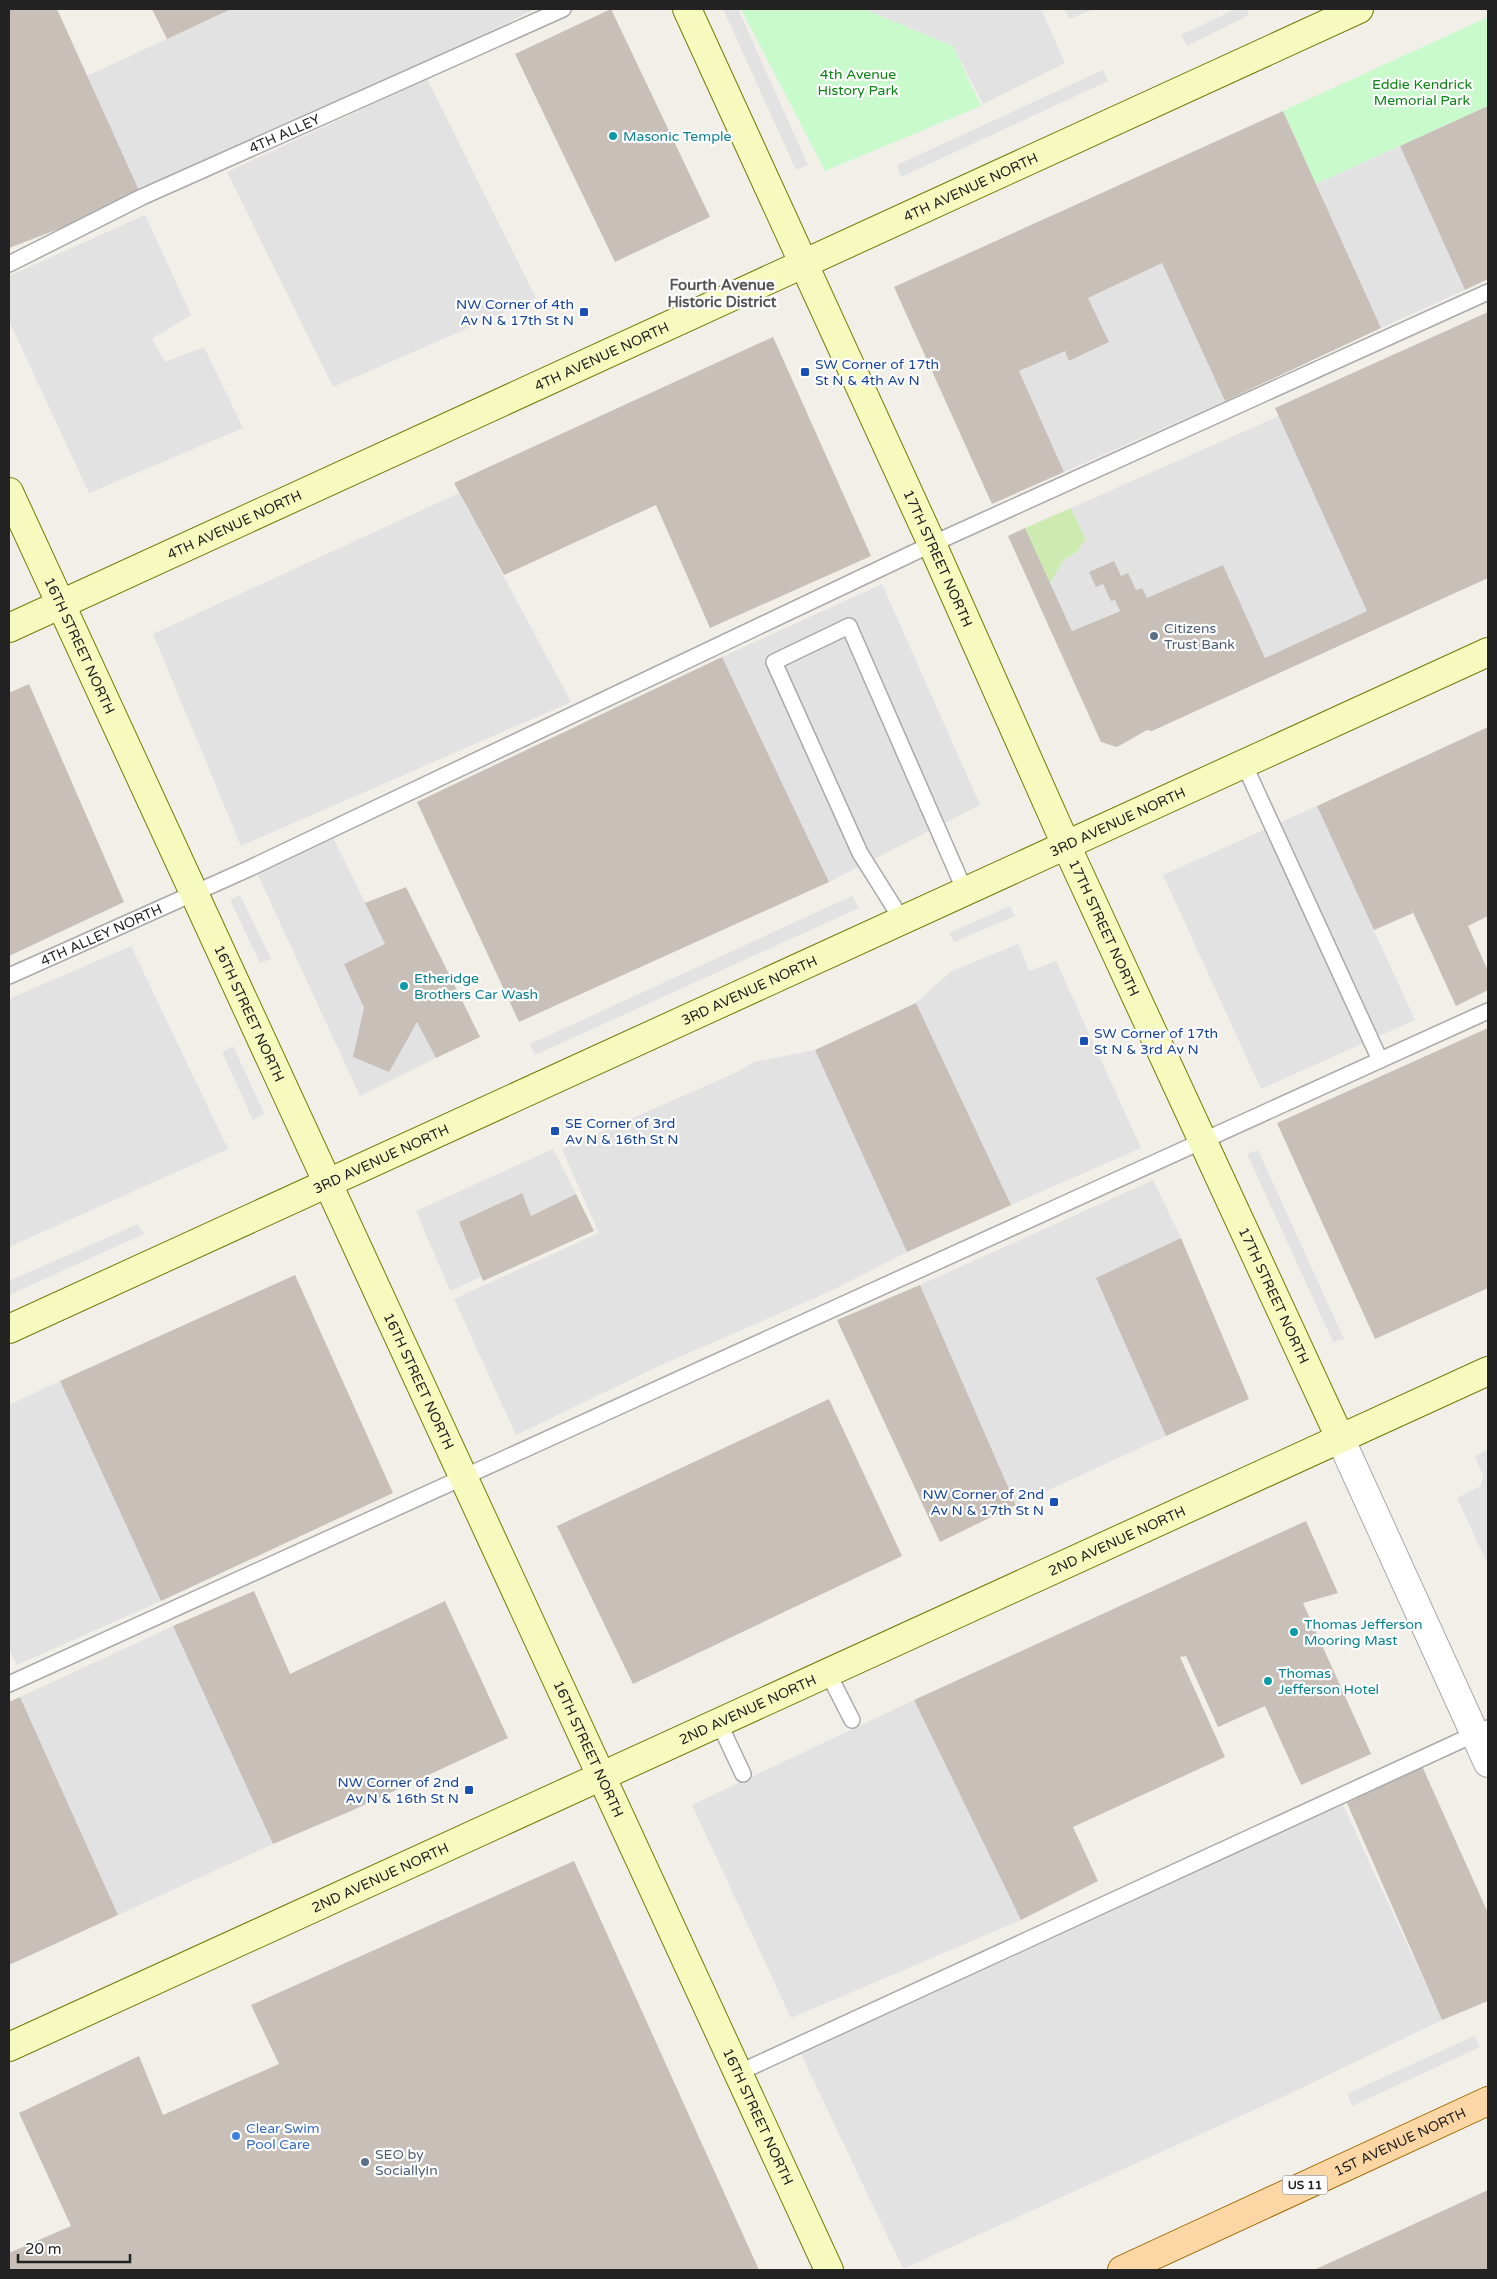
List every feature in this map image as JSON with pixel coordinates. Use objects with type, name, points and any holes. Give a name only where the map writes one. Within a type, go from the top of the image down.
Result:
[{"type":"main road","name":"1ST AVENUE NORTH","points":[[1122,2270],[1488,2101]]},
{"type":"street","name":"17TH STREET NORTH","points":[[687,9],[932,544],[1066,845],[1340,1438],[1482,1731],[1488,1763]]},
{"type":"street","name":"4TH AVENUE NORTH","points":[[9,628],[1359,9]]},
{"type":"street","name":"16TH STREET NORTH","points":[[9,492],[829,2270]]},
{"type":"street","name":"3RD AVENUE NORTH","points":[[9,1329],[1488,652]]},
{"type":"street","name":"2ND AVENUE NORTH","points":[[9,2047],[1488,1371]]},
{"type":"lane","name":"4TH ALLEY","points":[[9,264],[158,190],[564,9]]},
{"type":"lane","name":"4TH ALLEY NORTH","points":[[9,976],[194,893],[932,544],[1488,292]]},
{"type":"lane","points":[[902,920],[860,853],[774,662],[849,626],[965,891]]},
{"type":"lane","points":[[1244,764],[1380,1060]]},
{"type":"lane","points":[[9,1684],[1488,1011]]},
{"type":"lane","points":[[828,1673],[852,1720]]},
{"type":"lane","points":[[719,1723],[743,1774]]},
{"type":"lane","points":[[738,2073],[1482,1731]]},
{"type":"green space","name":"4th Avenue History Park","points":[[741,9],[864,9],[953,46],[981,106],[825,171]]},
{"type":"green space","name":"Eddie Kendrick Memorial Park","points":[[1488,17],[1488,106],[1316,184],[1283,111]]},
{"type":"green space","points":[[1071,508],[1086,539],[1077,552],[1064,560],[1050,583],[1025,528]]},
{"type":"shaded area","points":[[231,9],[536,9],[142,197],[87,76]]},
{"type":"shaded area","points":[[723,9],[738,9],[808,165],[796,170]]},
{"type":"shaded area","points":[[864,9],[1041,9],[1065,63],[983,104],[953,46]]},
{"type":"shaded area","points":[[1064,9],[1095,9],[1069,19]]},
{"type":"shaded area","points":[[1236,9],[1246,9],[1249,15],[1187,46],[1181,35]]},
{"type":"shaded area","points":[[1103,70],[1108,81],[901,177],[897,165]]},
{"type":"shaded area","points":[[427,79],[536,298],[333,387],[227,172]]},
{"type":"shaded area","points":[[1400,146],[1465,290],[1381,328],[1316,184]]},
{"type":"shaded area","points":[[145,215],[191,315],[152,339],[165,362],[204,347],[243,428],[89,493],[9,321],[9,276]]},
{"type":"shaded area","points":[[1162,263],[1225,401],[1064,472],[1019,371],[1065,351],[1070,361],[1109,342],[1088,298]]},
{"type":"shaded area","points":[[1468,326],[1488,369],[1488,571],[1376,623],[1367,611],[1265,658],[1223,565],[1072,631],[1050,583],[1064,560],[1077,552],[1086,539],[1071,508],[1279,416]]},
{"type":"shaded area","points":[[459,493],[571,702],[241,846],[153,634]]},
{"type":"shaded area","points":[[882,584],[980,805],[829,882],[722,657]]},
{"type":"shaded area","points":[[1317,806],[1415,1020],[1261,1089],[1163,875]]},
{"type":"shaded area","points":[[333,837],[385,944],[344,964],[364,1008],[417,1022],[436,1058],[360,1096],[257,873]]},
{"type":"shaded area","points":[[240,895],[271,959],[260,963],[230,900]]},
{"type":"shaded area","points":[[852,896],[859,908],[535,1055],[530,1044]]},
{"type":"shaded area","points":[[1010,906],[1015,916],[954,942],[949,933]]},
{"type":"shaded area","points":[[1018,944],[1029,971],[1056,961],[1141,1148],[1011,1205],[916,1003],[950,972]]},
{"type":"shaded area","points":[[131,946],[228,1149],[9,1247],[9,999]]},
{"type":"shaded area","points":[[233,1046],[264,1113],[253,1120],[222,1052]]},
{"type":"shaded area","points":[[815,1050],[907,1252],[831,1291],[659,1366],[516,1435],[454,1299],[599,1233],[562,1149],[735,1073],[754,1062]]},
{"type":"shaded area","points":[[553,1149],[576,1194],[531,1216],[521,1193],[459,1222],[481,1277],[450,1291],[416,1211]]},
{"type":"shaded area","points":[[1258,1150],[1344,1339],[1333,1342],[1247,1154]]},
{"type":"shaded area","points":[[1153,1180],[1181,1238],[1096,1278],[1166,1436],[1016,1505],[920,1285]]},
{"type":"shaded area","points":[[138,1224],[144,1234],[9,1295],[9,1281]]},
{"type":"shaded area","points":[[60,1381],[161,1601],[17,1665],[9,1649],[9,1405]]},
{"type":"shaded area","points":[[1488,1450],[1488,1565],[1457,1498],[1481,1486],[1483,1476],[1475,1456]]},
{"type":"shaded area","points":[[173,1626],[273,1844],[118,1915],[20,1697]]},
{"type":"shaded area","points":[[914,1700],[1021,1920],[791,2018],[692,1805]]},
{"type":"shaded area","points":[[1343,1805],[1442,2020],[1289,2094],[903,2269],[801,2054]]},
{"type":"shaded area","points":[[1474,2036],[1480,2047],[1352,2106],[1347,2094]]},
{"type":"building","points":[[9,9],[57,9],[142,197],[9,248]]},
{"type":"building","points":[[152,9],[231,9],[167,39]]},
{"type":"building","name":"Masonic Temple","points":[[611,9],[710,217],[615,262],[515,54]]},
{"type":"building","points":[[1488,106],[1488,279],[1465,290],[1400,146]]},
{"type":"building","points":[[1283,111],[1381,328],[1225,401],[1162,263],[1088,298],[1109,342],[1069,361],[1065,351],[1019,371],[1064,472],[992,504],[894,287]]},
{"type":"building","points":[[1488,312],[1488,578],[1152,731],[1147,730],[1117,747],[1101,742],[1008,536],[1025,528],[1072,631],[1120,611],[1115,600],[1111,601],[1103,584],[1096,587],[1089,572],[1114,561],[1121,576],[1128,573],[1136,590],[1142,588],[1147,598],[1223,565],[1265,658],[1367,611],[1275,408]]},
{"type":"building","points":[[773,337],[871,556],[710,628],[656,505],[504,575],[454,483]]},
{"type":"building","points":[[722,657],[829,882],[519,1022],[417,802]]},
{"type":"building","points":[[29,684],[124,902],[9,956],[9,693]]},
{"type":"building","points":[[1488,727],[1488,916],[1468,926],[1488,971],[1488,990],[1456,1006],[1406,897],[1413,913],[1374,930],[1317,806]]},
{"type":"building","name":"Etheridge Brothers Car Wash","points":[[406,887],[480,1037],[436,1058],[417,1022],[389,1072],[353,1057],[364,1008],[344,964],[385,944],[365,903]]},
{"type":"building","points":[[916,1003],[1011,1205],[907,1252],[815,1050]]},
{"type":"building","points":[[1488,1028],[1488,1288],[1375,1339],[1277,1123]]},
{"type":"building","points":[[522,1193],[531,1216],[576,1194],[594,1231],[483,1281],[459,1222]]},
{"type":"building","points":[[1181,1238],[1249,1399],[1166,1436],[1096,1278]]},
{"type":"building","points":[[295,1275],[393,1493],[161,1601],[60,1381]]},
{"type":"building","points":[[920,1285],[1016,1505],[940,1542],[837,1320]]},
{"type":"building","points":[[829,1399],[902,1556],[633,1684],[557,1526]]},
{"type":"building","points":[[1306,1521],[1338,1593],[1303,1603],[1371,1754],[1301,1785],[1265,1706],[1218,1727],[1186,1656],[1180,1657],[1225,1757],[1073,1827],[1098,1881],[1021,1920],[914,1700]]},
{"type":"building","points":[[254,1591],[290,1674],[445,1601],[508,1738],[351,1811],[273,1844],[173,1626]]},
{"type":"building","points":[[20,1697],[118,1915],[9,1965],[9,1702]]},
{"type":"building","points":[[1422,1766],[1488,1913],[1488,2001],[1442,2020],[1347,1803]]},
{"type":"building","points":[[574,1861],[759,2270],[9,2270],[9,2253],[71,2226],[19,2113],[139,2056],[163,2115],[279,2064],[251,2005]]},
{"type":"building","points":[[1488,2190],[1488,2270],[1314,2270]]},
{"type":"place","name":"Masonic Temple","points":[[613,136]]},
{"type":"place","name":"NW Corner of 4th Av N & 17th St N","points":[[584,312]]},
{"type":"place","name":"SW Corner of 17th St N & 4th Av N","points":[[805,372]]},
{"type":"place","name":"Citizens Trust Bank","points":[[1154,636]]},
{"type":"place","name":"Etheridge Brothers Car Wash","points":[[404,986]]},
{"type":"place","name":"SW Corner of 17th St N & 3rd Av N","points":[[1084,1041]]},
{"type":"place","name":"SE Corner of 3rd Av N & 16th St N","points":[[555,1131]]},
{"type":"place","name":"NW Corner of 2nd Av N & 17th St N","points":[[1054,1502]]},
{"type":"place","name":"Thomas Jefferson Mooring Mast","points":[[1294,1632]]},
{"type":"place","name":"Thomas Jefferson Hotel","points":[[1268,1681]]},
{"type":"place","name":"NW Corner of 2nd Av N & 16th St N","points":[[469,1790]]},
{"type":"place","name":"Clear Swim Pool Care","points":[[236,2136]]},
{"type":"place","name":"SEO by SociallyIn","points":[[365,2162]]},
{"type":"district","name":"Fourth Avenue Historic District","points":[[722,294]]}]
